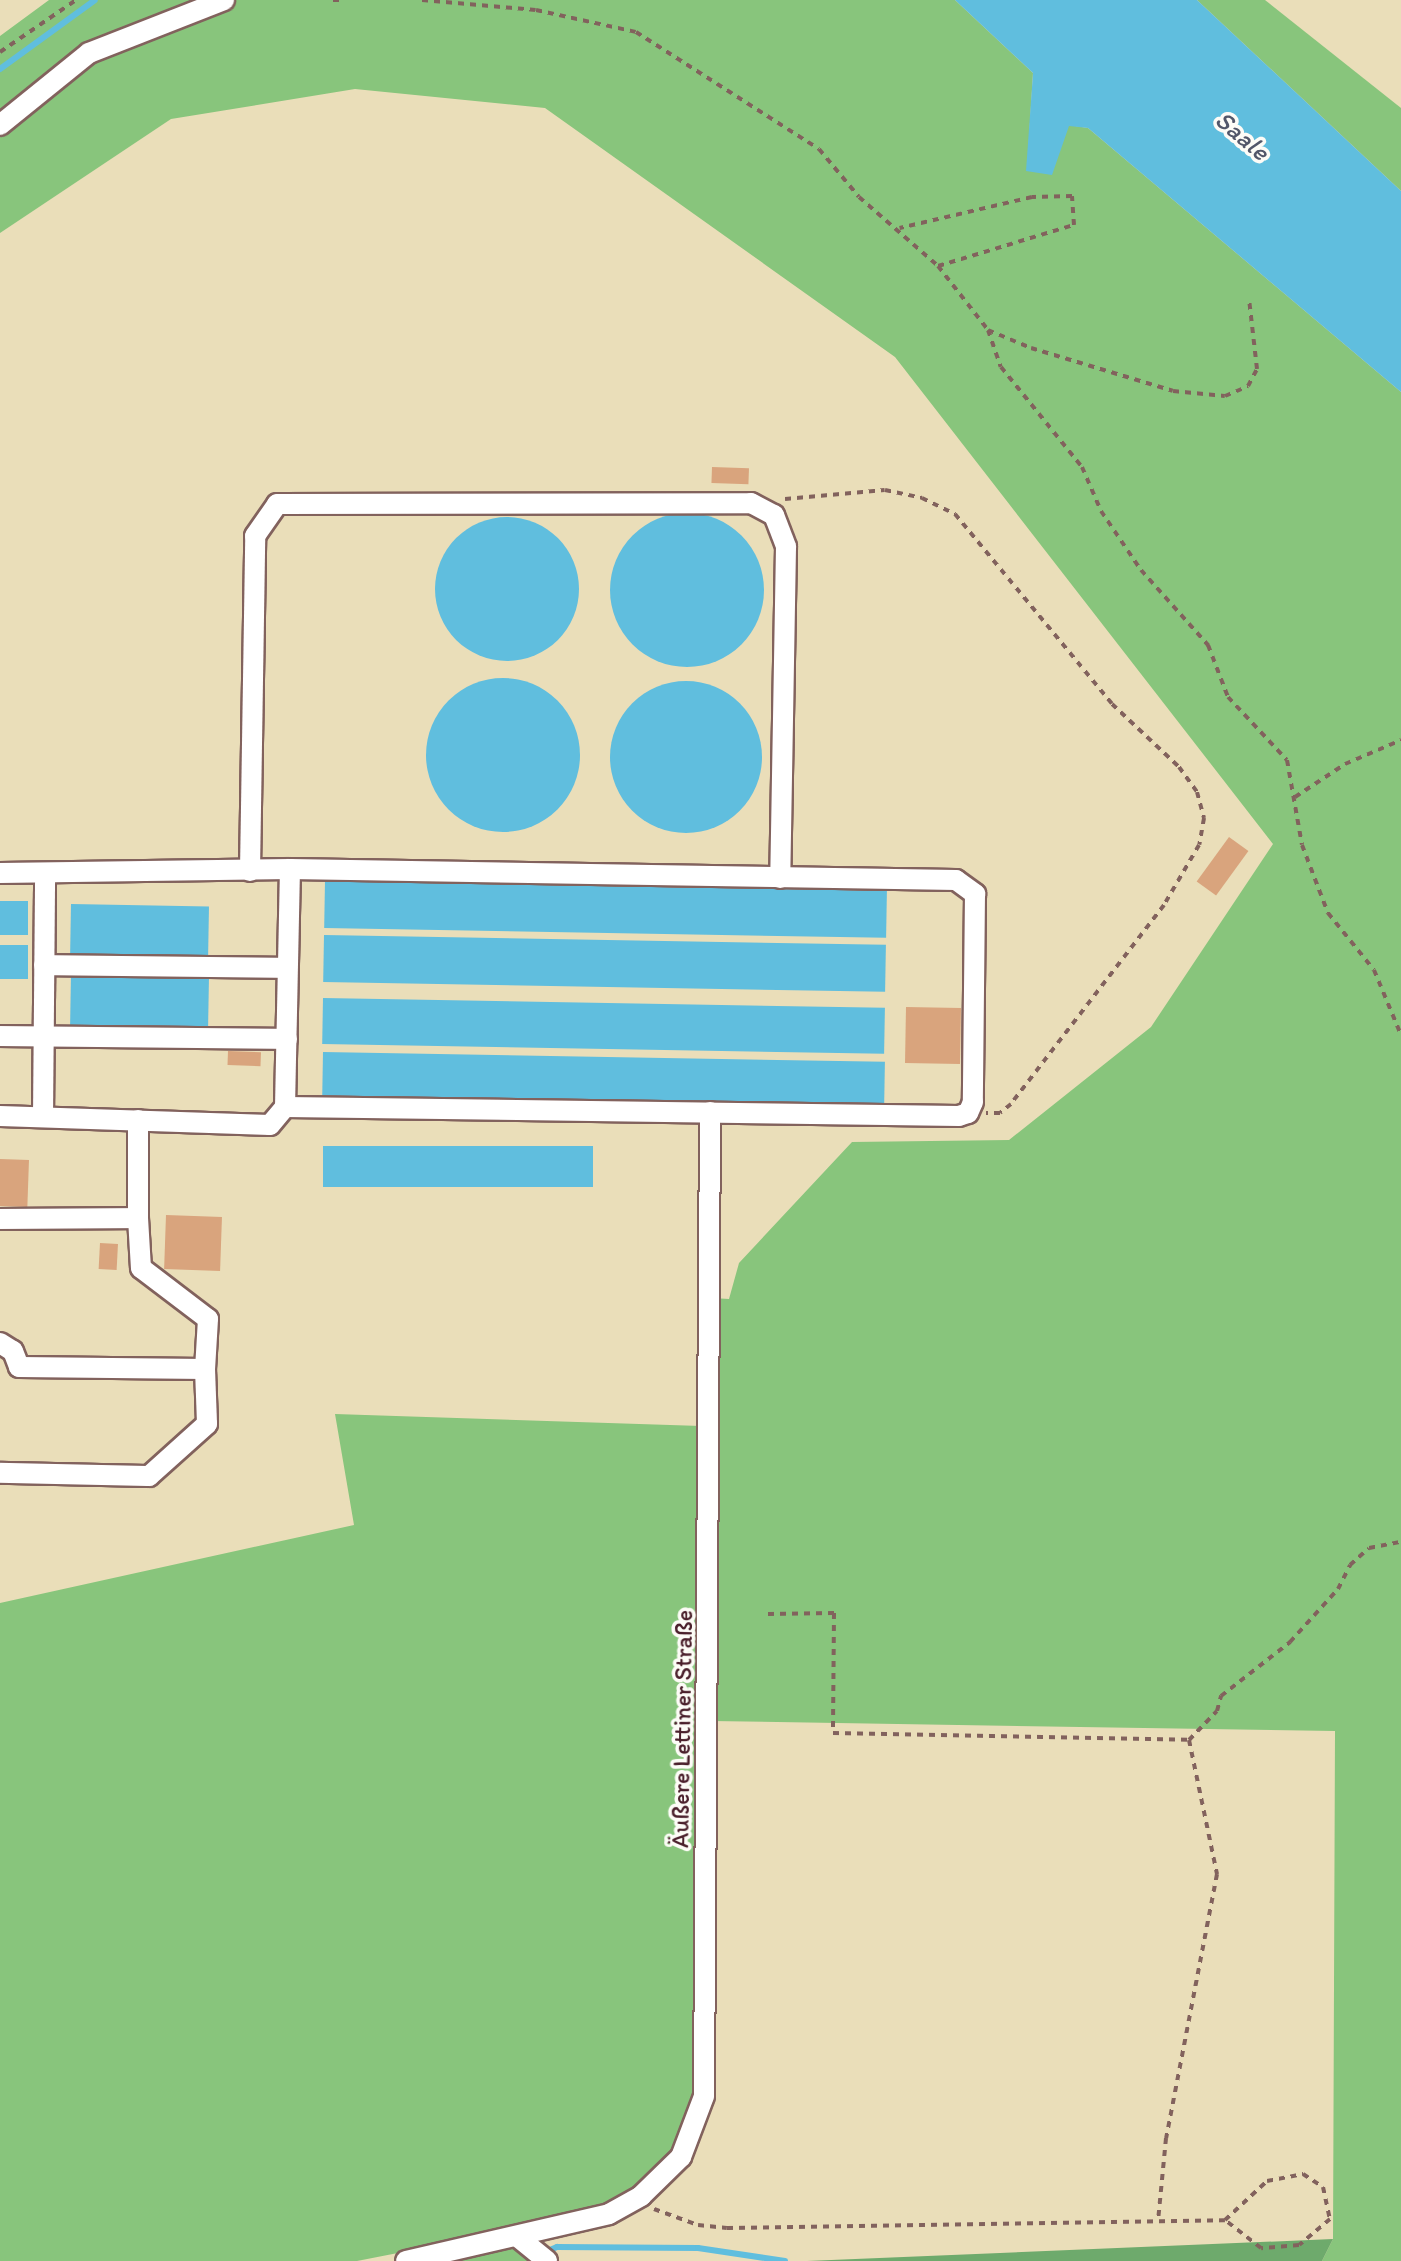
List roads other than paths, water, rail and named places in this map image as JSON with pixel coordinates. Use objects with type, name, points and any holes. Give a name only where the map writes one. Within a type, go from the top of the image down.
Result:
[{"type":"street","points":[[0,125],[89,53],[224,0]]},
{"type":"street","points":[[250,871],[255,536],[277,504],[751,503],[774,515],[786,547],[780,878]]},
{"type":"street","points":[[0,1116],[270,1125],[285,1107],[290,869]]},
{"type":"street","points":[[0,873],[290,869],[780,878],[968,884],[975,894],[973,1102],[968,1113],[285,1107]]},
{"type":"street","points":[[43,1117],[45,873]]},
{"type":"street","points":[[44,965],[287,968]]},
{"type":"street","points":[[0,1036],[287,1039]]},
{"type":"street","name":"Äußere Lettiner Straße","points":[[406,2261],[519,2238],[609,2214],[641,2196],[681,2157],[704,2096],[710,1112]]},
{"type":"street","points":[[0,1473],[149,1476],[207,1424],[205,1369],[208,1319],[141,1268],[138,1120]]},
{"type":"street","points":[[0,1219],[138,1218]]},
{"type":"street","points":[[0,1343],[13,1351],[19,1367],[205,1369]]},
{"type":"street","points":[[519,2238],[547,2261]]},
{"type":"water","name":"Saale","points":[[955,0],[1197,0],[1401,191],[1401,392],[1088,128],[1069,126],[1052,175],[1026,171],[1033,73]]},
{"type":"water","points":[[687,513],[716,519],[741,536],[758,561],[764,590],[758,619],[741,644],[716,661],[687,667],[658,661],[633,644],[616,619],[610,590],[616,561],[633,536],[658,519]]},
{"type":"water","points":[[507,517],[535,523],[558,538],[573,561],[579,589],[573,617],[558,640],[535,655],[507,661],[479,655],[456,640],[441,617],[435,589],[441,561],[456,538],[479,523]]},
{"type":"water","points":[[503,678],[532,684],[557,701],[574,726],[580,755],[574,784],[557,809],[532,826],[503,832],[474,826],[449,809],[432,784],[426,755],[432,726],[449,701],[474,684]]},
{"type":"water","points":[[686,681],[715,687],[739,704],[756,728],[762,757],[756,786],[739,810],[715,827],[686,833],[657,827],[633,810],[616,786],[610,757],[616,728],[633,704],[657,687]]},
{"type":"water","points":[[325,881],[887,891],[886,938],[324,928]]},
{"type":"water","points":[[0,901],[28,901],[28,935],[0,935]]},
{"type":"water","points":[[71,904],[209,906],[208,962],[70,960]]},
{"type":"water","points":[[324,935],[886,945],[885,992],[323,982]]},
{"type":"water","points":[[0,945],[28,945],[28,979],[0,979]]},
{"type":"water","points":[[71,974],[209,976],[208,1033],[70,1031]]},
{"type":"water","points":[[323,998],[885,1008],[884,1054],[322,1044]]},
{"type":"water","points":[[323,1052],[885,1062],[884,1109],[322,1099]]},
{"type":"water","points":[[323,1146],[593,1146],[593,1187],[323,1187]]},
{"type":"waterway","points":[[0,69],[95,0]]},
{"type":"waterway","points":[[545,2252],[557,2247],[698,2248],[785,2261]]}]
